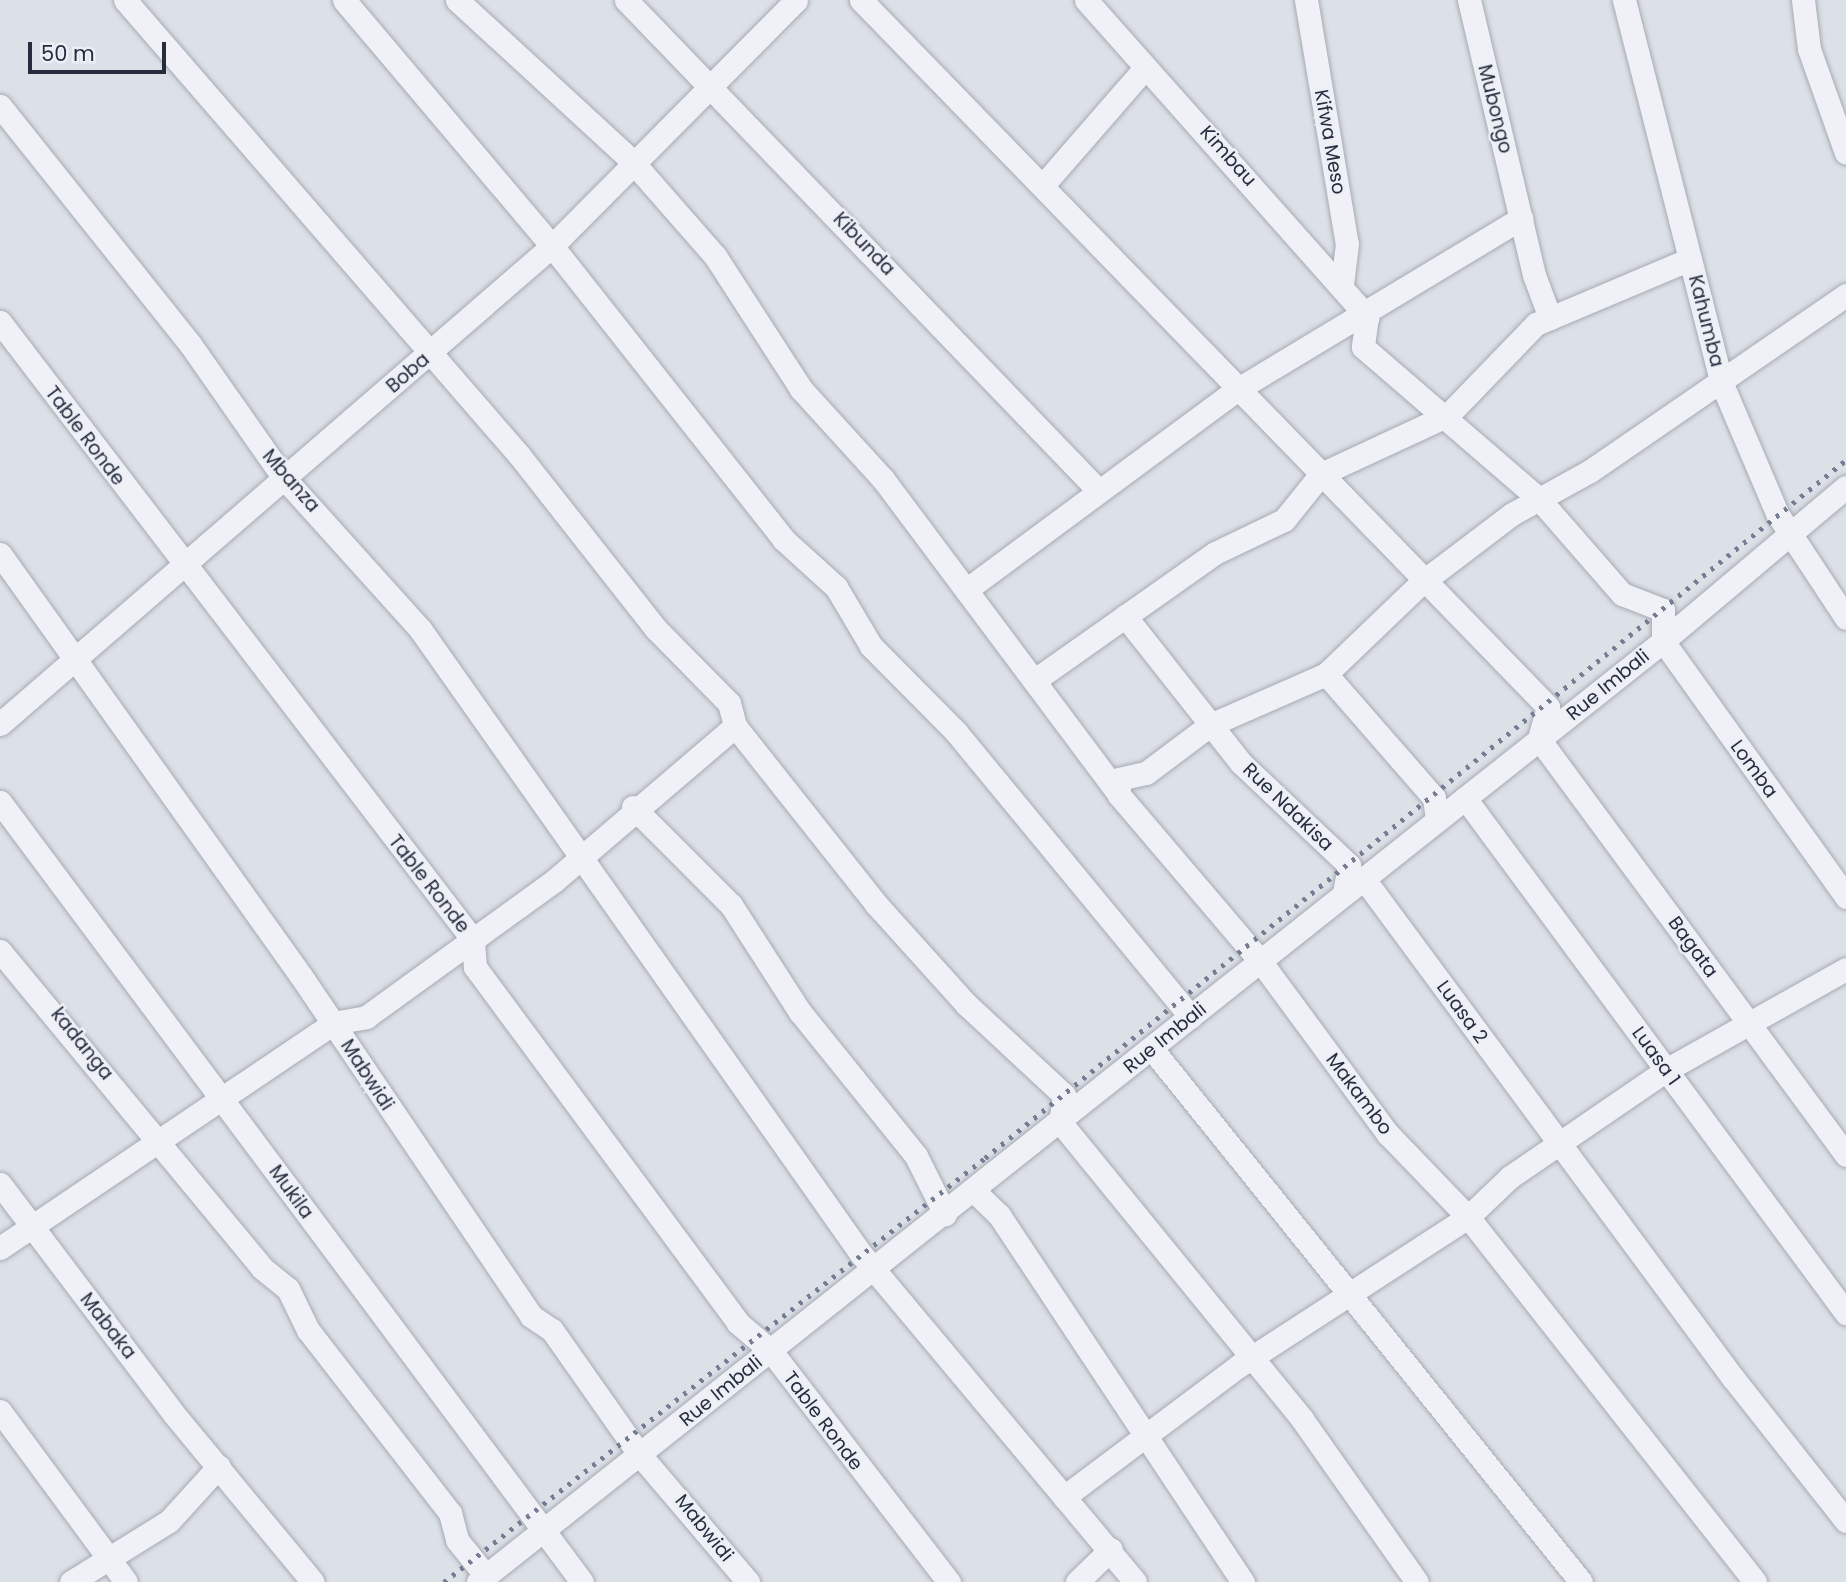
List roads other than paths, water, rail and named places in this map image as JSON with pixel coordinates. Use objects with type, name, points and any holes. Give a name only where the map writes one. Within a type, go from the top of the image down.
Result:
[{"type":"street","points":[[125,0],[428,356],[519,454],[656,629],[729,703],[735,726],[894,924],[966,1004],[1064,1095],[1060,1122],[1255,1361],[1393,1541],[1417,1582]]},
{"type":"street","points":[[344,0],[552,246],[581,290],[783,539],[835,587],[871,646],[956,732],[1191,1017]]},
{"type":"street","name":"Makambo","points":[[457,0],[631,160],[715,256],[801,389],[883,480],[1119,795],[1261,962],[1388,1134],[1468,1217],[1755,1582]]},
{"type":"street","name":"Kibunda","points":[[626,0],[715,86],[1100,491]]},
{"type":"street","name":"Boba","points":[[0,724],[552,246],[631,160],[715,86],[796,0]]},
{"type":"street","points":[[861,0],[1044,184],[1321,474],[1421,583],[1548,707],[1539,739]]},
{"type":"street","name":"Kimbau","points":[[1086,0],[1342,284],[1367,317]]},
{"type":"street","name":"Kifwa Meso","points":[[1306,0],[1347,244],[1342,284]]},
{"type":"street","name":"Mubongo","points":[[1469,0],[1521,218],[1550,318]]},
{"type":"street","name":"Kahumba","points":[[1624,0],[1722,384],[1789,533],[1846,618]]},
{"type":"street","points":[[1803,0],[1809,49],[1846,153]]},
{"type":"street","points":[[1044,184],[1145,68]]},
{"type":"street","name":"Mbanza","points":[[0,106],[190,344],[284,478],[420,629],[584,854],[875,1270],[1064,1497],[1111,1549],[1135,1582]]},
{"type":"street","points":[[966,590],[1238,389],[1367,317],[1521,218]]},
{"type":"street","points":[[1035,680],[1215,553],[1284,520],[1321,474],[1448,415],[1536,324],[1690,259]]},
{"type":"street","points":[[1119,795],[1119,779],[1146,773],[1210,725],[1326,674],[1421,583],[1681,402],[1722,384],[1802,320],[1846,295]]},
{"type":"street","points":[[1367,317],[1363,347],[1448,415],[1540,500],[1622,594],[1663,610],[1663,641]]},
{"type":"street","name":"Table Ronde","points":[[0,322],[182,565],[215,596],[473,940],[475,967],[738,1323],[771,1351],[949,1582]]},
{"type":"street","name":"Rue Imbali","points":[[482,1579],[875,1270],[1663,641],[1846,487]]},
{"type":"street","name":"Mabwidi","points":[[0,554],[72,663],[333,1023],[531,1316],[552,1330],[640,1455],[741,1580]]},
{"type":"street","points":[[1125,616],[1210,725]]},
{"type":"street","name":"Lomba","points":[[1663,641],[1846,897]]},
{"type":"street","points":[[1326,674],[1434,798],[1437,820]]},
{"type":"street","name":"Rue Ndakisa","points":[[1210,725],[1301,825],[1349,864],[1344,894]]},
{"type":"street","points":[[0,1248],[27,1227],[333,1023],[366,1017],[473,940],[584,854],[633,807],[735,726]]},
{"type":"street","name":"Bagata","points":[[1539,739],[1846,1155]]},
{"type":"street","name":"Luasa 1","points":[[1465,798],[1846,1313]]},
{"type":"street","name":"Mukila","points":[[0,802],[546,1529],[582,1582]]},
{"type":"street","points":[[633,807],[731,905],[800,1012],[916,1156],[945,1214]]},
{"type":"street","name":"Luasa 2","points":[[1364,879],[1560,1145],[1846,1521]]},
{"type":"street","name":"kadanga","points":[[0,951],[160,1140],[262,1268],[288,1289],[307,1331],[450,1513],[457,1540],[482,1579]]},
{"type":"street","points":[[1064,1497],[1147,1438],[1240,1365],[1255,1361],[1350,1293],[1468,1217],[1510,1177],[1666,1070],[1846,969]]},
{"type":"street","points":[[1152,1049],[1581,1582]]},
{"type":"street","name":"Mabaka","points":[[0,1184],[27,1227],[313,1582]]},
{"type":"street","points":[[974,1191],[999,1215],[1243,1582]]},
{"type":"street","points":[[0,1411],[126,1582]]},
{"type":"street","points":[[71,1582],[106,1555],[169,1521],[219,1466]]},
{"type":"street","points":[[1077,1582],[1111,1549]]},
{"type":"railway","points":[[444,1582],[985,1158],[1846,460]]}]
